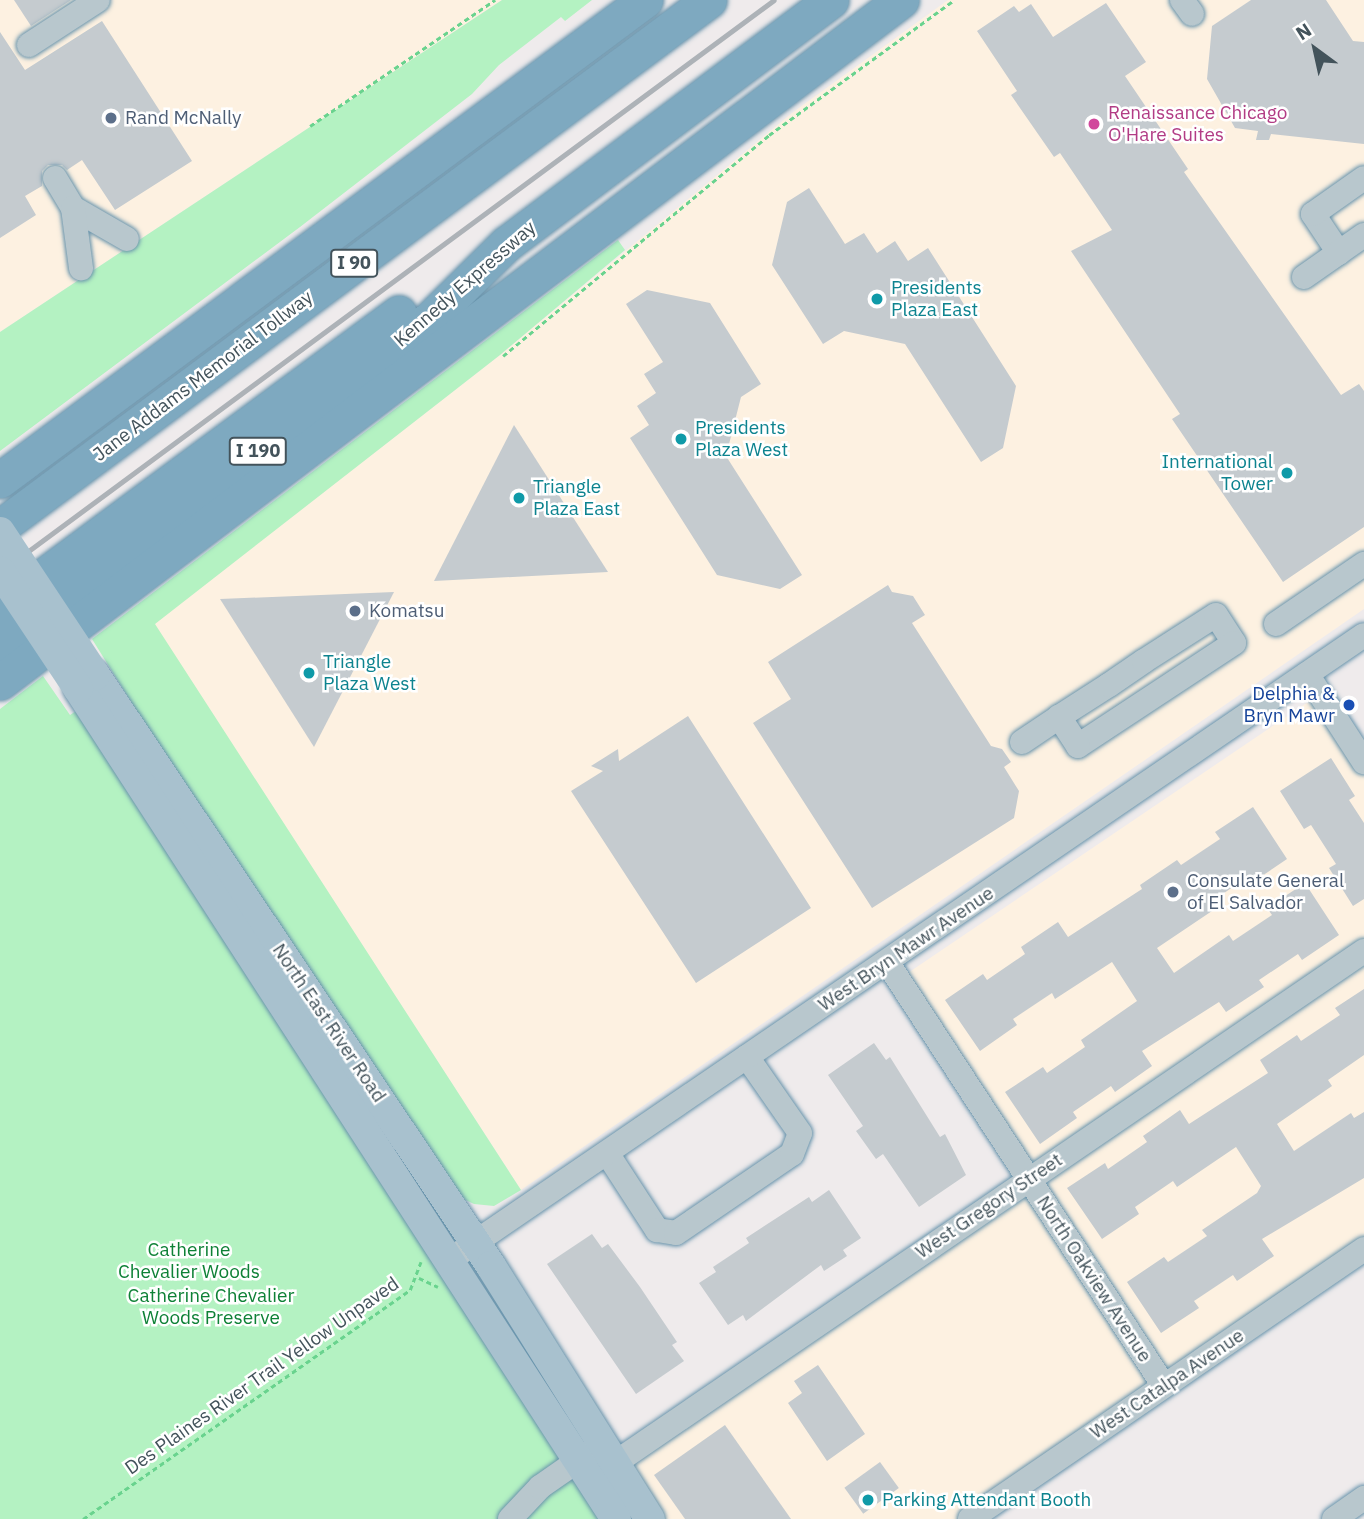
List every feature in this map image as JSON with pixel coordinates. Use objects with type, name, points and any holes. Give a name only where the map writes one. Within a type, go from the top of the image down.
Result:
[{"type":"highway","points":[[451,143],[615,0]]},
{"type":"highway","points":[[0,480],[645,0]]},
{"type":"highway","name":"Jane Addams Memorial Tollway","points":[[0,529],[709,0]]},
{"type":"highway","name":"Kennedy Expressway","points":[[0,645],[430,319],[506,244],[831,0]]},
{"type":"highway","points":[[0,682],[901,0]]},
{"type":"highway","points":[[0,608],[416,300],[506,244]]},
{"type":"main road","name":"North East River Road","points":[[0,529],[87,681],[435,1261],[578,1461],[616,1519]]},
{"type":"main road","name":"North East River Road","points":[[0,571],[87,681],[475,1243],[650,1519]]},
{"type":"street","points":[[29,45],[99,0]]},
{"type":"street","points":[[80,268],[82,221],[86,195],[54,178],[82,221],[127,239]]},
{"type":"street","points":[[1339,253],[1313,214],[1364,178]]},
{"type":"street","points":[[1304,277],[1364,235]]},
{"type":"street","points":[[1276,624],[1364,564]]},
{"type":"street","points":[[1022,742],[1059,717],[1216,615],[1234,643],[1078,746],[1059,717]]},
{"type":"street","name":"West Bryn Mawr Avenue","points":[[435,1261],[475,1243],[1364,635]]},
{"type":"street","points":[[1307,674],[1364,762]]},
{"type":"street","name":"West Gregory Street","points":[[510,1519],[540,1488],[578,1461],[609,1453],[1029,1179],[1364,951]]},
{"type":"street","name":"North Oakview Avenue","points":[[887,962],[1164,1386]]},
{"type":"street","points":[[607,1153],[657,1230],[676,1233],[792,1154],[800,1133],[747,1057]]},
{"type":"street","name":"West Catalpa Avenue","points":[[970,1519],[1364,1249]]},
{"type":"street","points":[[1334,1519],[1364,1498]]},
{"type":"path","points":[[310,125],[495,0]]},
{"type":"path","points":[[503,356],[769,135],[954,0]]},
{"type":"path","name":"Des Plaines River Trail Yellow Unpaved","points":[[83,1519],[410,1290],[435,1261]]},
{"type":"shaded area","points":[[0,0],[502,0],[0,332]]},
{"type":"shaded area","points":[[948,0],[1364,0],[1364,609],[521,1190],[154,624],[500,355],[792,113]]},
{"type":"shaded area","points":[[1314,698],[1364,773],[1364,1246],[964,1519],[664,1519],[624,1457],[1032,1179],[899,979]]},
{"type":"green space","points":[[502,0],[592,0],[565,21],[561,17],[499,65],[472,94],[300,227],[0,451],[0,332]]},
{"type":"green space","points":[[618,240],[625,250],[500,355],[155,624],[521,1190],[494,1206],[474,1204],[453,1194],[197,808],[92,639]]},
{"type":"green space","name":"Catherine Chevalier Woods","points":[[43,676],[70,715],[79,709],[606,1519],[0,1519],[0,709]]},
{"type":"building","points":[[14,0],[71,0],[31,26]]},
{"type":"building","points":[[1251,0],[1326,0],[1353,41],[1364,42],[1364,144],[1271,134],[1269,140],[1256,140],[1258,131],[1235,128],[1207,79],[1212,26]]},
{"type":"building","points":[[1106,3],[1146,62],[1125,76],[1188,169],[1184,172],[1341,395],[1359,384],[1364,391],[1364,527],[1283,582],[1172,419],[1180,414],[1071,251],[1112,230],[1060,153],[1054,157],[1011,95],[1017,91],[977,31],[1014,6],[1019,12],[1031,4],[1053,37]]},
{"type":"building","points":[[102,21],[192,161],[115,210],[82,160],[67,170],[62,165],[48,165],[42,171],[42,186],[25,196],[36,215],[0,238],[0,32],[25,70]]},
{"type":"building","name":"Presidents Plaza East","points":[[809,188],[845,244],[864,233],[877,253],[895,241],[908,261],[928,248],[1016,386],[1003,448],[981,462],[905,344],[844,331],[823,344],[772,265],[787,202]]},
{"type":"building","name":"Presidents Plaza West","points":[[647,290],[710,303],[761,384],[741,397],[726,456],[802,575],[780,589],[717,575],[630,438],[649,425],[637,406],[656,393],[644,374],[663,362],[626,304]]},
{"type":"building","name":"Triangle Plaza East","points":[[514,425],[608,572],[434,581]]},
{"type":"building","points":[[888,585],[892,592],[913,596],[925,615],[912,623],[991,746],[1002,749],[1011,762],[1004,767],[1019,791],[1014,818],[872,908],[753,723],[791,699],[768,662]]},
{"type":"building","name":"Triangle Plaza West","points":[[394,592],[314,747],[220,599]]},
{"type":"building","points":[[688,716],[811,908],[696,983],[571,791],[603,771],[591,766],[618,749],[619,761]]},
{"type":"building","points":[[1331,758],[1355,796],[1349,800],[1364,823],[1364,899],[1353,906],[1329,868],[1336,864],[1311,825],[1304,829],[1280,791]]},
{"type":"building","points":[[1253,807],[1287,859],[1250,884],[1246,878],[1208,904],[1212,911],[1157,948],[1174,973],[1229,935],[1233,941],[1272,915],[1267,908],[1305,883],[1339,935],[1302,960],[1298,954],[1259,980],[1264,987],[1226,1012],[1219,1002],[1142,1051],[1152,1066],[1115,1092],[1111,1086],[1073,1112],[1077,1118],[1040,1144],[1005,1092],[1043,1067],[1047,1073],[1085,1047],[1081,1040],[1137,1001],[1112,962],[1055,999],[1052,993],[1013,1019],[1017,1025],[980,1051],[945,1000],[983,974],[987,980],[1025,954],[1021,947],[1058,922],[1068,937],[1142,889],[1140,885],[1177,860],[1181,865],[1220,839],[1215,832]]},
{"type":"building","points":[[1364,989],[1364,1055],[1328,1080],[1332,1086],[1277,1124],[1294,1151],[1351,1113],[1354,1118],[1364,1112],[1364,1178],[1262,1239],[1274,1256],[1237,1281],[1233,1275],[1194,1301],[1199,1308],[1161,1333],[1127,1282],[1164,1257],[1168,1262],[1207,1236],[1202,1230],[1257,1193],[1261,1186],[1236,1147],[1177,1187],[1173,1181],[1135,1207],[1139,1214],[1102,1239],[1067,1188],[1105,1163],[1108,1169],[1147,1142],[1143,1136],[1180,1110],[1189,1124],[1268,1073],[1260,1060],[1297,1035],[1301,1041],[1340,1015],[1335,1008]]},
{"type":"building","points":[[874,1043],[886,1060],[890,1057],[940,1137],[945,1134],[966,1175],[919,1207],[883,1154],[876,1159],[856,1131],[863,1126],[828,1075]]},
{"type":"building","points":[[829,1190],[861,1238],[843,1250],[847,1256],[824,1271],[821,1265],[746,1321],[743,1315],[728,1325],[699,1283],[716,1272],[713,1267],[749,1243],[746,1238],[809,1197],[812,1202]]},
{"type":"building","points":[[592,1234],[602,1248],[608,1244],[640,1287],[677,1342],[672,1345],[684,1361],[636,1394],[547,1264]]},
{"type":"building","points":[[818,1365],[865,1434],[827,1461],[788,1403],[802,1393],[794,1381]]},
{"type":"building","points":[[725,1425],[791,1519],[685,1519],[654,1475]]},
{"type":"building","name":"Parking Attendant Booth","points":[[880,1462],[899,1488],[863,1514],[844,1488]]},
{"type":"railway","points":[[0,572],[774,0]]},
{"type":"place","name":"Rand McNally","points":[[111,118]]},
{"type":"place","name":"Renaissance Chicago O'Hare Suites","points":[[1094,124]]},
{"type":"place","name":"Presidents Plaza East","points":[[877,299]]},
{"type":"place","name":"Presidents Plaza West","points":[[681,439]]},
{"type":"place","name":"International Tower","points":[[1287,473]]},
{"type":"place","name":"Triangle Plaza East","points":[[519,498]]},
{"type":"place","name":"Komatsu","points":[[355,611]]},
{"type":"place","name":"Triangle Plaza West","points":[[309,673]]},
{"type":"place","name":"Delphia & Bryn Mawr","points":[[1349,705]]},
{"type":"place","name":"Consulate General of El Salvador","points":[[1173,892]]},
{"type":"place","name":"Parking Attendant Booth","points":[[868,1500]]},
{"type":"park label","name":"Catherine Chevalier Woods Preserve","points":[[211,1307]]}]
